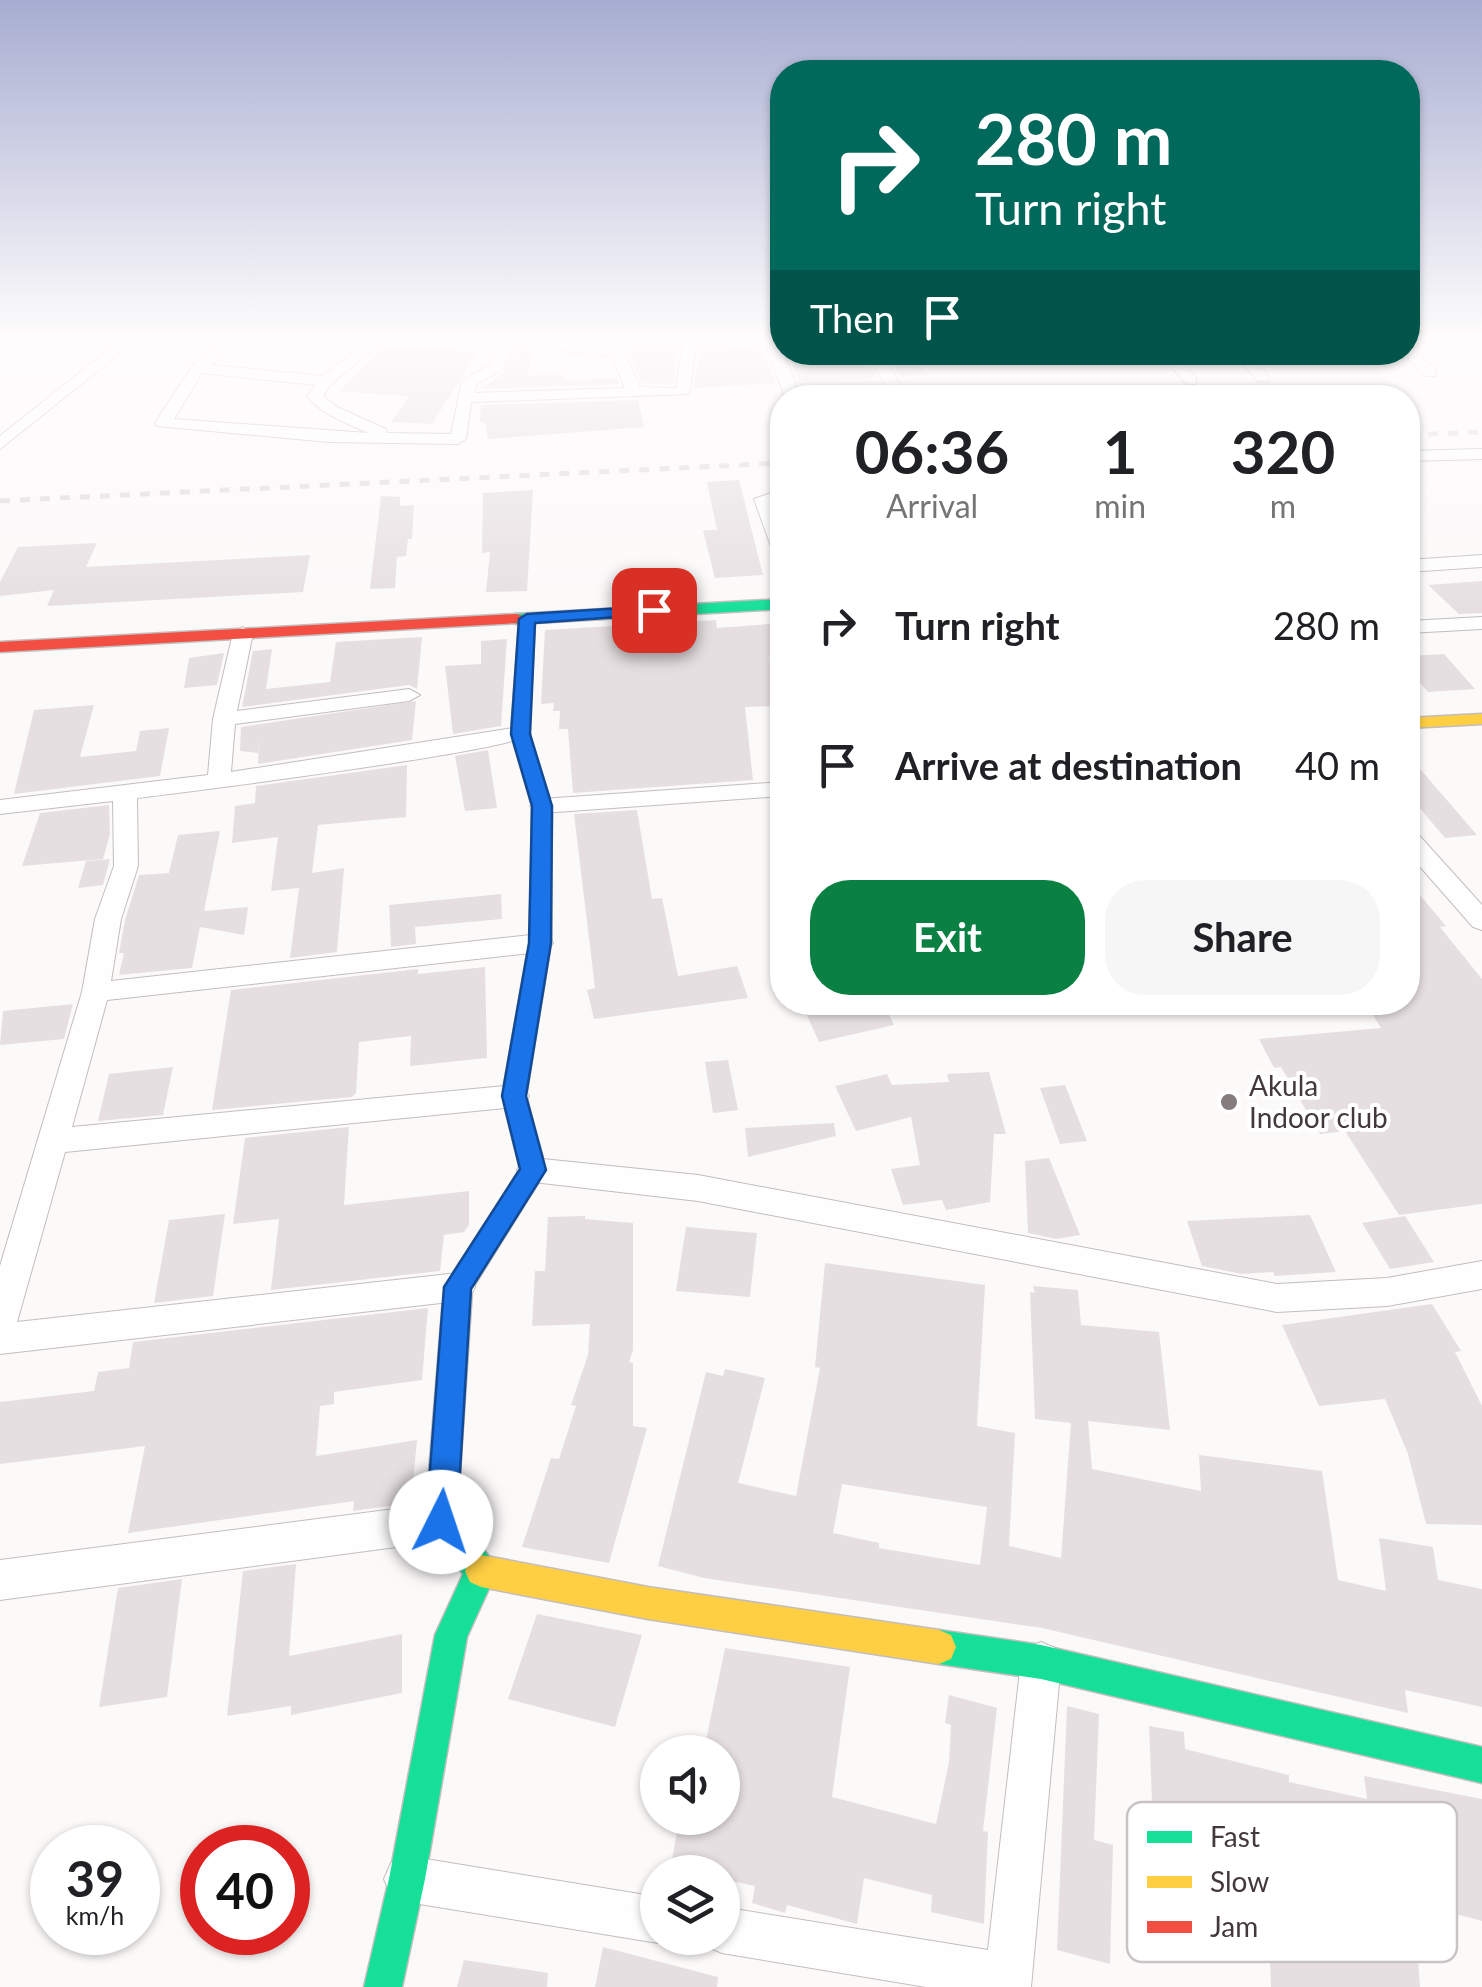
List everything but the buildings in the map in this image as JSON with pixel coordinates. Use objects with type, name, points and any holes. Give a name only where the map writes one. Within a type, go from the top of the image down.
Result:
[{"type":"street","points":[[0,444],[22,427]]},
{"type":"street","points":[[207,427],[328,437],[458,440],[460,427]]},
{"type":"street","points":[[370,427],[391,436]]},
{"type":"street","points":[[1420,456],[1482,454]]},
{"type":"street","points":[[770,497],[763,498],[770,518]]},
{"type":"street","points":[[1420,565],[1482,561]]},
{"type":"street","points":[[0,646],[770,605]]},
{"type":"street","points":[[527,619],[520,734],[542,806],[540,943],[514,1096],[534,1170],[458,1287],[441,1522],[481,1571],[648,1604],[1040,1662],[1482,1765]]},
{"type":"street","points":[[1420,626],[1482,623]]},
{"type":"street","points":[[219,778],[224,719],[243,633]]},
{"type":"street","points":[[224,719],[409,695]]},
{"type":"street","points":[[1420,722],[1482,719]]},
{"type":"street","points":[[0,806],[301,771],[520,734]]},
{"type":"street","points":[[542,806],[770,791]]},
{"type":"street","points":[[0,1323],[96,992],[108,920],[126,866],[125,794]]},
{"type":"street","points":[[1420,851],[1482,921]]},
{"type":"street","points":[[96,992],[540,943]]},
{"type":"street","points":[[54,1141],[514,1096]]},
{"type":"street","points":[[534,1170],[698,1188],[1277,1298],[1387,1292],[1482,1275]]},
{"type":"street","points":[[0,1338],[458,1287]]},
{"type":"street","points":[[0,1580],[441,1522]]},
{"type":"street","points":[[384,1987],[408,1879],[451,1635],[481,1571]]},
{"type":"street","points":[[740,1933],[1008,1982],[1040,1662]]},
{"type":"street","points":[[408,1879],[640,1917]]},
{"type":"railway","points":[[1420,435],[1482,432]]},
{"type":"railway","points":[[0,501],[770,464]]},
{"type":"traffic: fast","points":[[516,619],[770,605]]},
{"type":"traffic: fast","points":[[383,1987],[407,1879],[451,1635],[481,1571],[441,1522],[458,1287],[533,1170],[514,1096],[540,943],[541,887]]},
{"type":"traffic: fast","points":[[939,1647],[1041,1662],[1482,1765]]},
{"type":"traffic: slow","points":[[1420,722],[1482,719]]},
{"type":"traffic: slow","points":[[481,1571],[648,1603],[939,1647]]},
{"type":"traffic: jam","points":[[0,647],[516,619]]},
{"type":"traffic: jam","points":[[527,619],[520,734],[542,806],[541,887]]},
{"type":"place","name":"Akula Indoor club","points":[[1229,1102]]},
{"type":"route","points":[[441,1522],[458,1287],[534,1170],[514,1096],[540,943],[542,806],[520,734],[524,721],[527,619],[654,610]]}]
